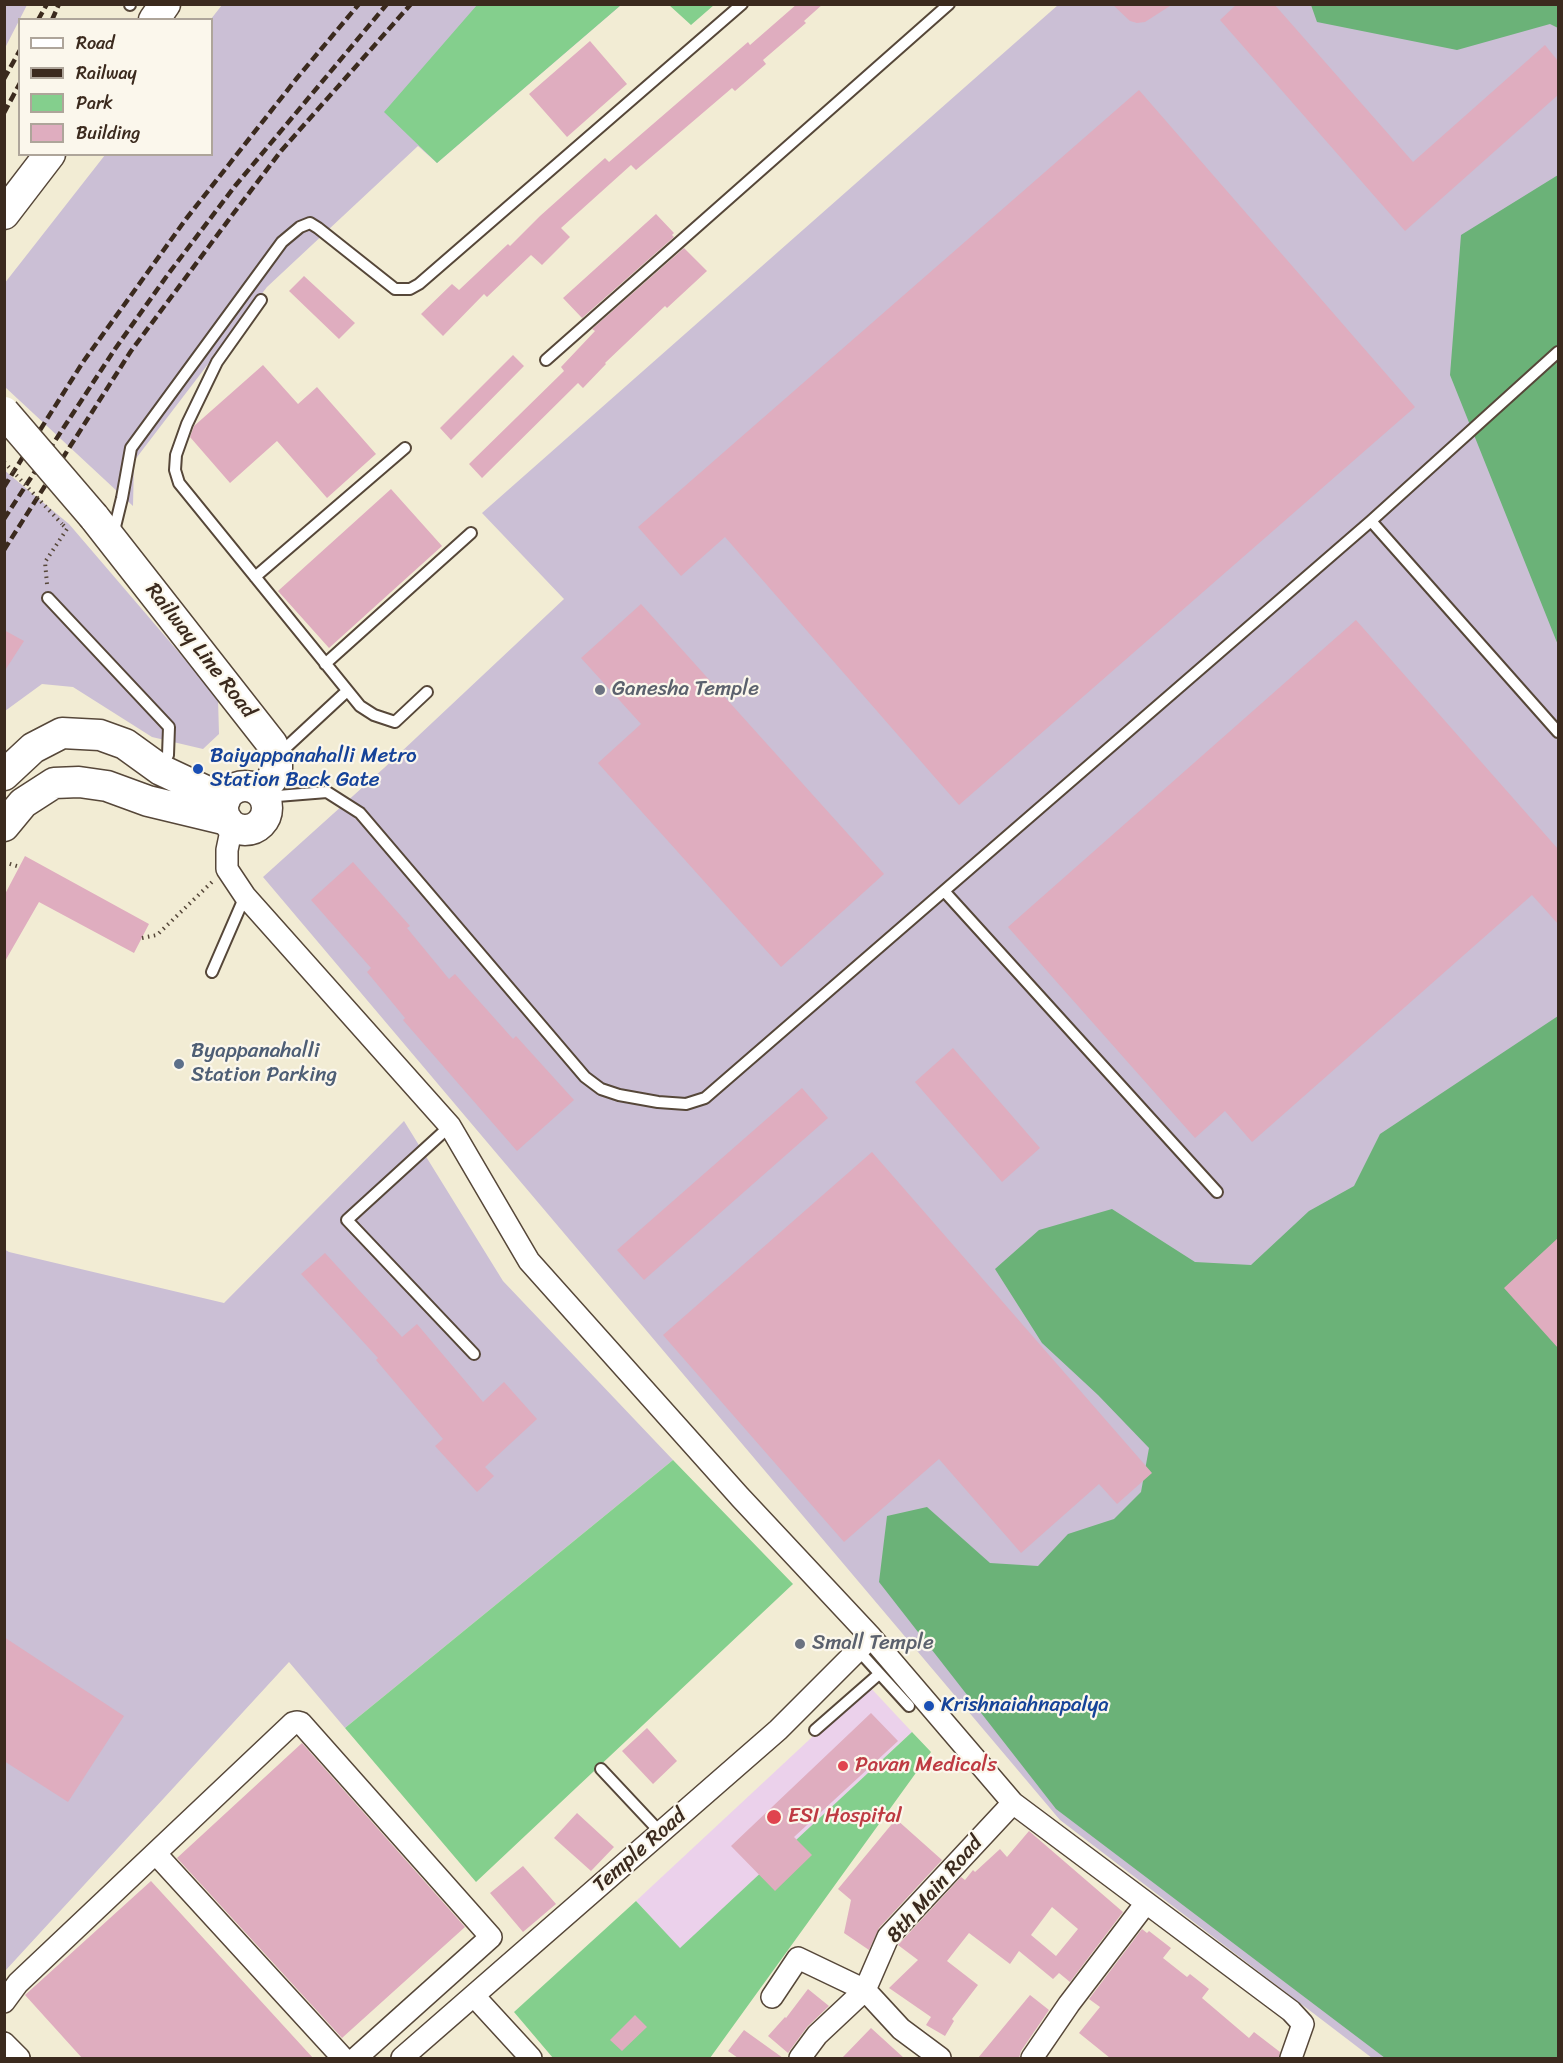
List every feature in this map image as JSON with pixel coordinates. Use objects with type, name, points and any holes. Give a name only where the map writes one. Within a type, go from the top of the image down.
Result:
[{"type":"main road","points":[[155,18],[165,4]]},
{"type":"main road","points":[[4,214],[48,156]]},
{"type":"main road","name":"Railway Line Road","points":[[4,412],[103,527],[272,744],[277,756]]},
{"type":"main road","points":[[4,775],[33,748],[62,733],[100,735],[125,744],[228,815]]},
{"type":"main road","points":[[228,815],[228,793],[247,785],[263,794],[277,769],[277,756]]},
{"type":"main road","points":[[4,826],[23,803],[54,783],[79,782],[107,786],[148,801],[228,815]]},
{"type":"street","points":[[228,815],[227,868],[245,896],[450,1126],[529,1261],[741,1497],[865,1643],[1013,1803],[1291,2011],[1303,2024],[1291,2058]]},
{"type":"street","name":"Temple Road","points":[[402,2058],[778,1730],[865,1643]]},
{"type":"street","points":[[4,2002],[18,1983],[293,1723],[297,1722],[301,1723],[491,1937],[356,2058]]},
{"type":"street","name":"8th Main Road","points":[[865,1990],[888,1937],[1013,1803]]},
{"type":"street","points":[[156,1854],[343,2058]]},
{"type":"street","points":[[1032,2058],[1069,2004],[1146,1903]]},
{"type":"street","points":[[772,1997],[798,1958],[865,1990],[901,2029],[940,2058]]},
{"type":"street","points":[[800,2058],[817,2035],[865,1990]]},
{"type":"street","points":[[474,1996],[531,2058]]},
{"type":"street","points":[[4,2043],[19,2058]]},
{"type":"lane","points":[[103,527],[122,498],[131,448],[282,242],[300,227],[310,223],[395,289],[410,289],[419,284],[742,4]]},
{"type":"lane","points":[[546,360],[949,4]]},
{"type":"lane","points":[[261,300],[218,362],[187,424],[176,455],[175,470],[178,483],[360,706],[374,715],[395,722],[427,692]]},
{"type":"lane","points":[[263,794],[327,792],[360,813],[585,1077],[601,1089],[658,1102],[686,1104],[705,1098],[1371,521],[1558,352]]},
{"type":"lane","points":[[255,577],[405,448]]},
{"type":"lane","points":[[1371,521],[1558,732]]},
{"type":"lane","points":[[325,664],[471,534]]},
{"type":"lane","points":[[48,598],[169,728],[168,754],[161,770]]},
{"type":"lane","points":[[277,756],[347,691]]},
{"type":"lane","points":[[944,891],[1217,1192]]},
{"type":"lane","points":[[212,972],[245,896]]},
{"type":"lane","points":[[450,1126],[347,1220],[474,1354]]},
{"type":"lane","points":[[865,1643],[879,1674],[909,1706]]},
{"type":"lane","points":[[815,1730],[879,1674]]},
{"type":"lane","points":[[601,1768],[661,1833]]},
{"type":"path","points":[[4,462],[67,529],[45,562],[48,598]]},
{"type":"path","points":[[4,862],[20,867]]},
{"type":"path","points":[[142,939],[156,935],[227,868]]},
{"type":"shaded area","points":[[4,5],[27,5],[20,18],[18,18],[18,23],[5,48]]},
{"type":"shaded area","points":[[222,5],[621,5],[437,163],[418,146],[267,287],[134,461],[133,506],[5,387],[4,284],[104,156],[213,156],[212,18]]},
{"type":"shaded area","points":[[1058,5],[1558,5],[1558,2058],[1372,2058],[1060,1820],[263,877],[384,768],[564,599],[482,513]]},
{"type":"shaded area","points":[[4,470],[69,524],[218,698],[219,734],[203,749],[152,737],[73,687],[42,684],[5,711]]},
{"type":"shaded area","points":[[404,1121],[503,1281],[673,1460],[345,1728],[289,1662],[5,1971],[4,1249],[224,1303]]},
{"type":"shaded area","name":"ESI Hospital","points":[[868,1685],[912,1732],[680,1949],[636,1901]]},
{"type":"green space","points":[[477,5],[621,5],[437,163],[384,112]]},
{"type":"green space","points":[[669,5],[714,5],[691,25]]},
{"type":"green space","points":[[1311,5],[1558,5],[1558,28],[1550,24],[1457,50],[1317,22]]},
{"type":"green space","points":[[1558,175],[1558,645],[1450,375],[1461,235]]},
{"type":"green space","points":[[1558,1016],[1558,2058],[1385,2058],[1056,1809],[879,1582],[887,1516],[927,1507],[990,1563],[1038,1566],[1068,1534],[1114,1519],[1141,1492],[1149,1448],[1098,1395],[1042,1343],[995,1269],[1039,1230],[1112,1209],[1195,1262],[1251,1265],[1309,1211],[1354,1186],[1380,1134]]},
{"type":"green space","points":[[673,1460],[793,1584],[476,1882],[345,1728]]},
{"type":"green space","points":[[912,1732],[931,1752],[710,2058],[553,2058],[514,2012],[636,1901],[680,1948]]},
{"type":"building","points":[[797,4],[823,4],[804,21],[806,23],[763,60],[766,64],[735,91],[732,88],[636,170],[631,165],[561,228],[570,237],[542,265],[531,255],[487,297],[484,294],[443,336],[421,314],[452,284],[459,290],[605,158],[609,162],[748,42],[750,45]]},
{"type":"building","points":[[1112,4],[1173,4],[1145,22],[1137,23],[1130,21]]},
{"type":"building","points":[[1237,4],[1274,4],[1413,162],[1545,45],[1558,61],[1558,95],[1405,231],[1220,20]]},
{"type":"building","points":[[590,41],[627,84],[567,137],[529,94]]},
{"type":"building","points":[[1139,90],[1415,407],[959,805],[725,537],[681,576],[638,527]]},
{"type":"building","points":[[656,214],[674,233],[672,235],[674,237],[582,318],[563,298]]},
{"type":"building","points":[[684,248],[707,271],[667,308],[665,306],[605,363],[583,388],[578,383],[482,478],[469,464],[564,371],[561,367],[595,331],[592,329]]},
{"type":"building","points":[[304,276],[355,323],[339,339],[289,291]]},
{"type":"building","points":[[513,355],[524,366],[451,440],[440,428]]},
{"type":"building","points":[[263,365],[298,404],[317,387],[376,454],[327,498],[277,441],[230,483],[190,437],[194,426]]},
{"type":"building","points":[[391,489],[442,546],[329,648],[278,591]]},
{"type":"building","points":[[641,604],[884,874],[781,967],[598,763],[641,724],[581,658]]},
{"type":"building","points":[[1356,620],[1558,849],[1558,924],[1532,895],[1252,1142],[1225,1111],[1195,1138],[1008,927]]},
{"type":"building","points":[[4,630],[24,641],[4,672]]},
{"type":"building","points":[[25,856],[149,924],[134,953],[39,902],[4,963],[4,896]]},
{"type":"building","points":[[353,862],[410,926],[407,928],[449,979],[455,974],[513,1039],[516,1036],[574,1100],[517,1151],[403,1020],[405,1018],[367,972],[371,968],[311,900]]},
{"type":"building","points":[[953,1048],[1040,1148],[1002,1182],[915,1082]]},
{"type":"building","points":[[802,1088],[828,1118],[644,1280],[617,1250]]},
{"type":"building","points":[[872,1152],[1152,1473],[1117,1504],[1099,1484],[1021,1553],[939,1459],[844,1542],[663,1335]]},
{"type":"building","points":[[1558,1238],[1558,1348],[1504,1288]]},
{"type":"building","points":[[325,1253],[402,1337],[417,1324],[483,1402],[504,1382],[537,1419],[485,1467],[494,1476],[477,1492],[435,1446],[443,1439],[376,1360],[378,1358],[301,1274]]},
{"type":"building","points":[[4,1637],[124,1716],[68,1802],[4,1761]]},
{"type":"building","points":[[871,1713],[898,1741],[794,1837],[812,1855],[775,1891],[731,1846]]},
{"type":"building","points":[[647,1728],[677,1761],[653,1784],[622,1751]]},
{"type":"building","points":[[302,1743],[465,1927],[342,2038],[177,1858]]},
{"type":"building","points":[[577,1813],[614,1847],[591,1871],[554,1838]]},
{"type":"building","points":[[896,1819],[942,1860],[879,1928],[869,1950],[844,1933],[851,1900],[838,1889]]},
{"type":"building","points":[[1029,1831],[1123,1912],[1070,1982],[1059,1973],[1053,1979],[1019,1951],[1010,1964],[969,1933],[947,1961],[978,1985],[952,2019],[954,2021],[945,2036],[926,2025],[931,2017],[889,1988],[918,1960],[898,1945],[961,1877],[965,1880],[973,1870],[975,1872],[1000,1849],[1007,1857]],"holes":[[[1052,1907],[1078,1929],[1056,1956],[1031,1935]]]},
{"type":"building","points":[[523,1866],[556,1904],[523,1932],[490,1893]]},
{"type":"building","points":[[151,1881],[313,2058],[82,2058],[25,1995]]},
{"type":"building","points":[[1142,1929],[1147,1933],[1149,1931],[1171,1948],[1163,1958],[1187,1977],[1190,1974],[1209,1989],[1202,1998],[1249,2038],[1254,2032],[1280,2052],[1279,2058],[1110,2058],[1079,2033],[1100,2007],[1089,1999]]},
{"type":"building","points":[[808,1989],[829,2006],[807,2027],[788,2053],[768,2036],[786,2018]]},
{"type":"building","points":[[1030,1995],[1049,2010],[1021,2051],[1019,2058],[978,2058]]},
{"type":"building","points":[[635,2015],[647,2027],[622,2051],[610,2040]]},
{"type":"building","points":[[871,2028],[904,2058],[842,2058]]},
{"type":"building","points":[[744,2030],[783,2058],[738,2058],[728,2051]]},
{"type":"railway","points":[[39,18],[47,4]]},
{"type":"railway","points":[[53,18],[59,4]]},
{"type":"railway","points":[[4,487],[83,362],[186,219],[297,78],[359,4]]},
{"type":"railway","points":[[4,519],[115,349],[169,273],[235,186],[387,4]]},
{"type":"railway","points":[[4,550],[131,351],[233,214],[281,151],[411,4]]},
{"type":"railway","points":[[4,79],[18,54]]},
{"type":"railway","points":[[4,113],[18,87]]},
{"type":"place","name":"Ganesha Temple","points":[[600,690]]},
{"type":"place","name":"Baiyappanahalli Metro Station Back Gate","points":[[198,769]]},
{"type":"place","name":"Byappanahalli Station Parking","points":[[179,1064]]},
{"type":"place","name":"Small Temple","points":[[800,1644]]},
{"type":"place","name":"Krishnaiahnapalya","points":[[929,1706]]},
{"type":"place","name":"Pavan Medicals","points":[[843,1766]]},
{"type":"place","name":"ESI Hospital","points":[[774,1817]]}]
